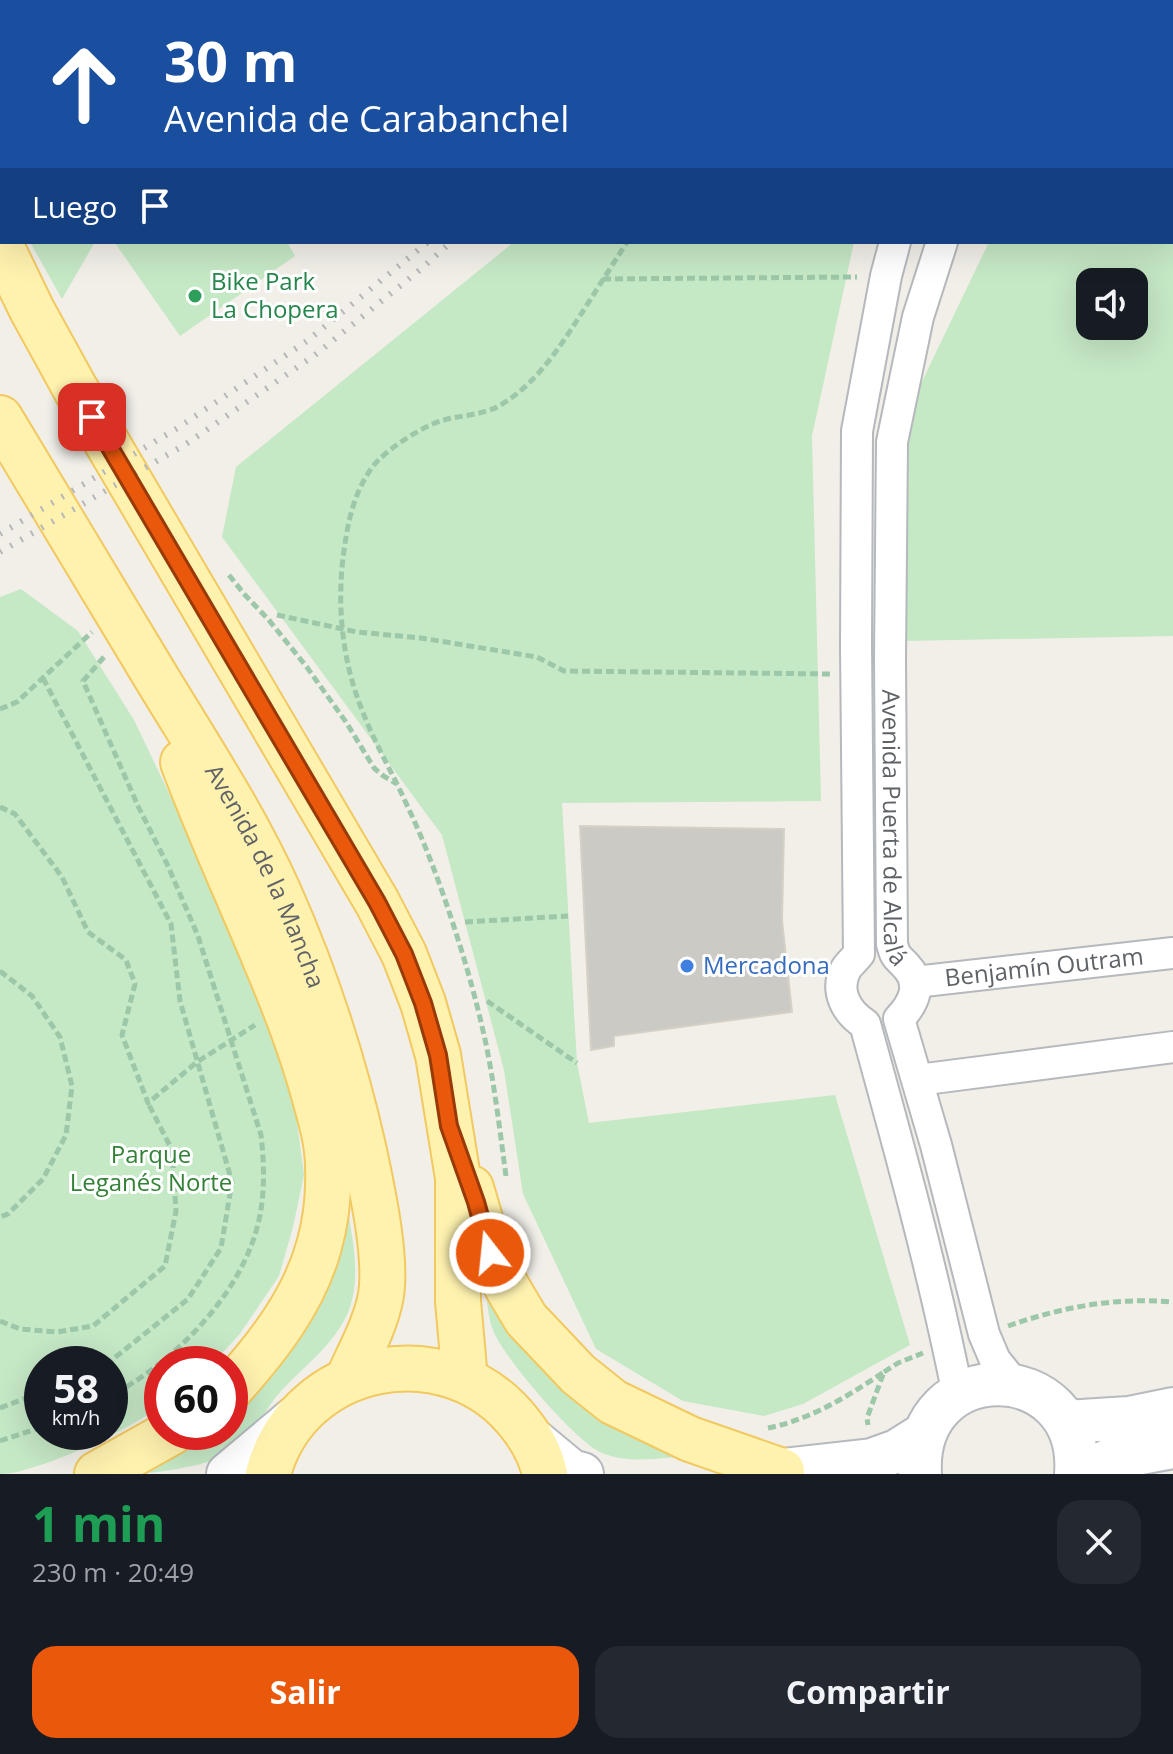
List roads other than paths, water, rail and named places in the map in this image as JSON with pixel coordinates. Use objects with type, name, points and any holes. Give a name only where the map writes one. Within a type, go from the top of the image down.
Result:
[{"type":"main road","points":[[0,244],[76,390],[217,580],[404,954],[438,1055],[458,1178],[458,1301],[465,1380]]},
{"type":"main road","name":"Avenida de la Mancha","points":[[0,418],[206,757],[255,844],[299,940],[340,1053],[369,1174],[382,1263],[381,1294],[371,1328],[348,1379]]},
{"type":"main road","points":[[153,673],[184,765],[291,1019],[323,1127],[328,1167],[326,1208],[319,1247],[305,1283],[285,1319],[248,1369]]},
{"type":"main road","points":[[449,1126],[490,1253],[526,1319],[578,1374],[613,1402],[690,1439],[765,1472],[872,1460],[897,1451],[922,1454],[937,1412],[975,1386],[995,1383],[1015,1385],[1035,1392],[1053,1405],[1074,1439],[1078,1474],[1114,1458],[1173,1447]]},
{"type":"main road","points":[[228,1474],[315,1400],[348,1379],[387,1369],[427,1368],[465,1380],[491,1394],[512,1414],[538,1456],[582,1474]]},
{"type":"main road","points":[[1066,1422],[1129,1418],[1173,1409]]},
{"type":"main road","points":[[268,1474],[284,1436],[300,1414]]},
{"type":"main road","points":[[97,1474],[144,1448]]},
{"type":"street","name":"Avenida Puerta de Alcalá","points":[[894,244],[857,431],[859,954],[846,970],[843,1000],[851,1014],[865,1024],[901,1155],[958,1395]]},
{"type":"street","name":"Avenida Puerta de Alcalá","points":[[899,1019],[911,1006],[916,992],[907,966],[895,957],[892,944],[892,442],[918,317],[941,244]]},
{"type":"street","points":[[856,958],[863,953],[879,951],[895,957]]},
{"type":"street","name":"Benjamín Outram","points":[[915,982],[1173,953]]},
{"type":"street","points":[[865,1024],[887,1026],[899,1019],[918,1080],[984,1334],[995,1360],[1015,1385]]},
{"type":"street","points":[[918,1080],[1173,1047]]},
{"type":"railway","points":[[0,534],[176,429],[307,341],[426,244]]},
{"type":"railway","points":[[0,552],[186,444],[315,355],[449,244]]},
{"type":"place","name":"Bike Park La Chopera","points":[[195,296]]},
{"type":"place","name":"Mercadona","points":[[687,966]]},
{"type":"park label","name":"Parque Leganés Norte","points":[[151,1169]]}]
